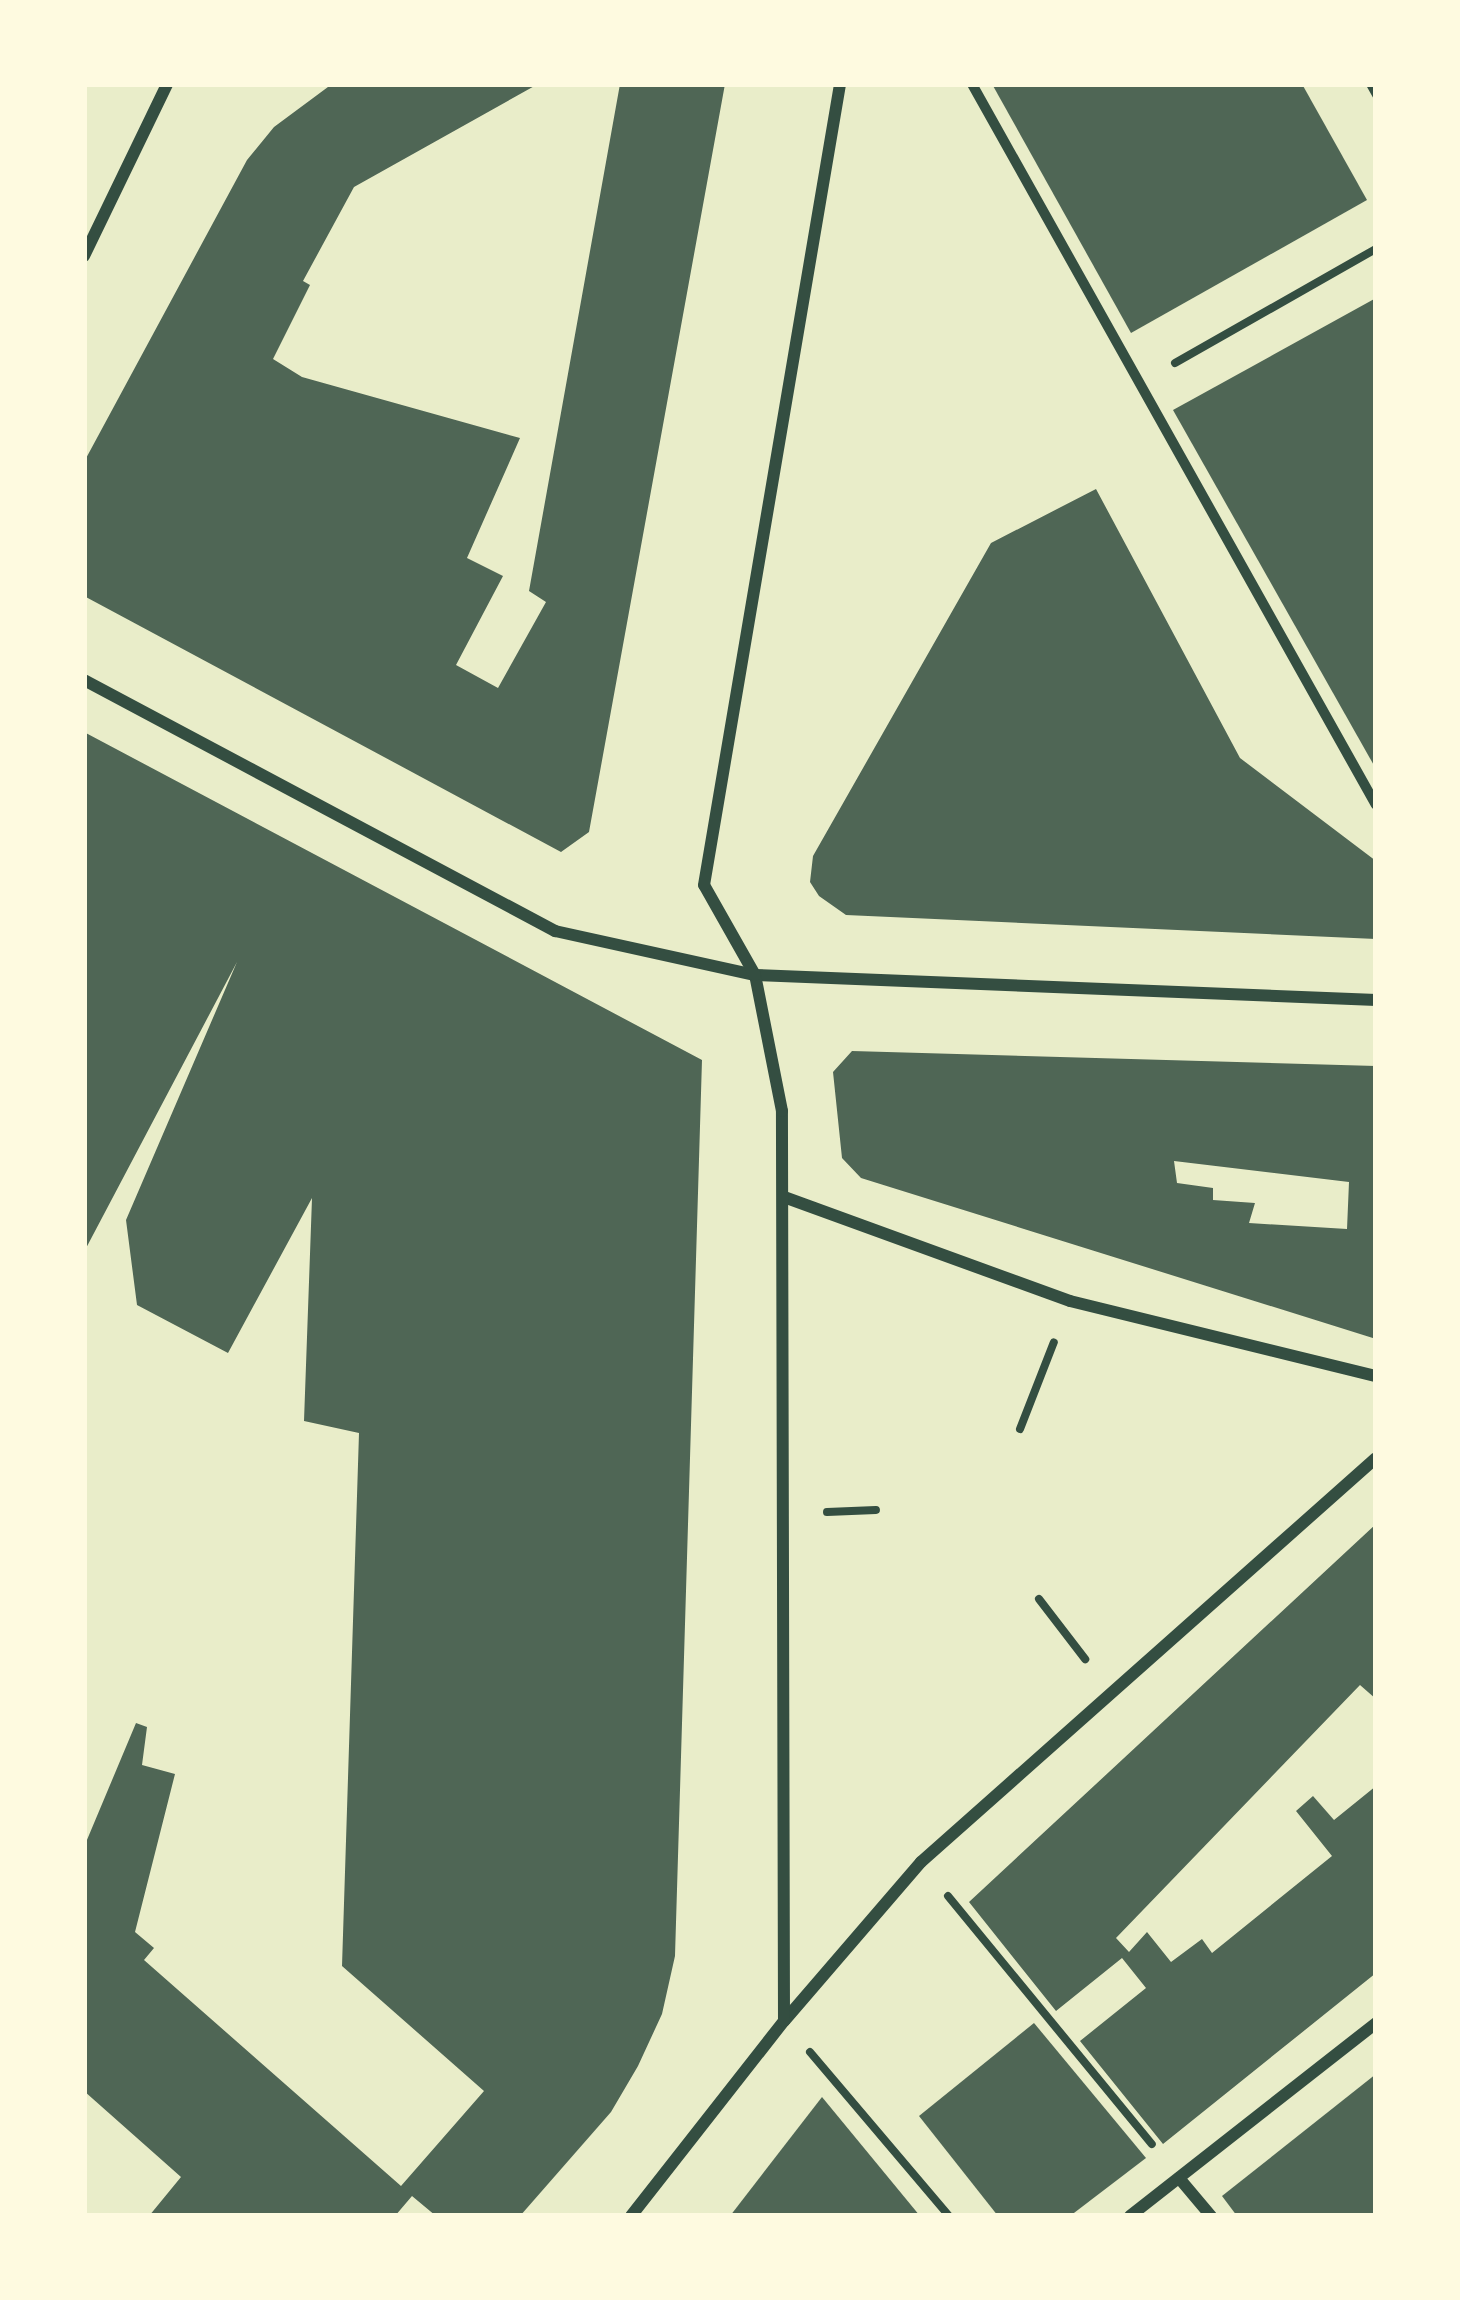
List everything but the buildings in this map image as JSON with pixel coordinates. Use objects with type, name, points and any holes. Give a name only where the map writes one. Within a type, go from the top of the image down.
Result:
[{"type":"street","points":[[84,256],[167,84]]},
{"type":"street","points":[[784,2021],[782,1111],[755,975],[704,885],[840,84]]},
{"type":"street","points":[[972,84],[1376,805]]},
{"type":"street","points":[[84,680],[554,931],[755,975],[1376,1000]]},
{"type":"street","points":[[784,1196],[1070,1301],[1376,1376]]},
{"type":"street","points":[[631,2216],[784,2021],[921,1862],[1108,1689],[1376,1458]]},
{"type":"street","points":[[1130,2216],[1376,2023]]},
{"type":"street","points":[[1179,2178],[1211,2216]]},
{"type":"path","points":[[1370,84],[1376,94]]},
{"type":"path","points":[[1138,385],[1376,249]]},
{"type":"path","points":[[1020,1429],[1070,1301]]},
{"type":"path","points":[[1039,1599],[1108,1689]]},
{"type":"path","points":[[921,1862],[1179,2178]]},
{"type":"path","points":[[784,2021],[949,2216]]}]
